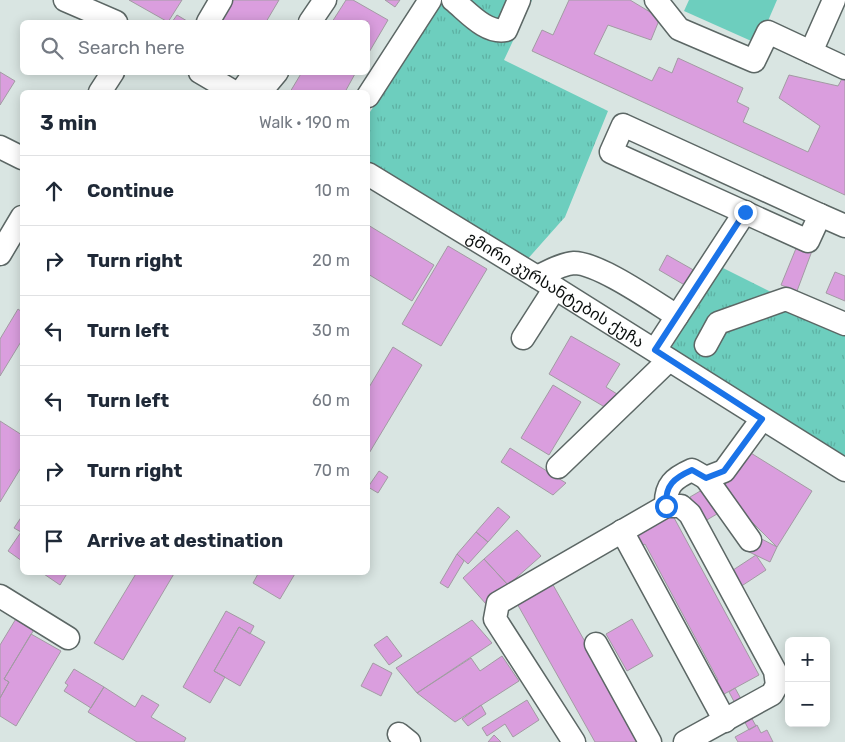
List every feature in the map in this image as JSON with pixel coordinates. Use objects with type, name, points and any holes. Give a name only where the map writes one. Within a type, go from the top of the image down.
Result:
[{"type":"street","points":[[65,0],[110,13]]},
{"type":"street","points":[[209,20],[221,0]]},
{"type":"street","points":[[311,20],[325,0]]},
{"type":"street","points":[[370,93],[430,0]]},
{"type":"street","points":[[453,0],[490,30],[500,31],[506,30],[519,0]]},
{"type":"street","points":[[656,0],[679,28],[754,61],[768,32],[845,68]]},
{"type":"street","points":[[811,52],[834,0]]},
{"type":"street","points":[[101,90],[111,75]]},
{"type":"street","points":[[205,75],[231,90]]},
{"type":"street","points":[[245,81],[267,84],[274,75]]},
{"type":"street","points":[[820,215],[808,241],[611,152],[623,125],[820,215],[843,222]]},
{"type":"street","points":[[0,147],[20,157]]},
{"type":"street","name":"გმირი კურსანტების ქუჩა","points":[[370,175],[546,282],[845,470]]},
{"type":"street","points":[[558,467],[662,355],[677,316],[745,212]]},
{"type":"street","points":[[0,254],[20,221]]},
{"type":"street","points":[[523,338],[546,282],[562,266],[574,263],[597,268],[677,316]]},
{"type":"street","points":[[706,345],[718,322],[786,299],[845,324]]},
{"type":"street","points":[[706,478],[724,471],[762,419]]},
{"type":"street","points":[[666,506],[666,493],[677,477],[692,470],[706,478],[750,540]]},
{"type":"street","points":[[574,742],[494,618],[498,603],[666,506],[680,506],[690,514],[775,672],[777,685],[772,694],[685,742]]},
{"type":"street","points":[[622,531],[725,721]]},
{"type":"street","points":[[0,596],[68,638]]},
{"type":"street","points":[[596,644],[650,742]]},
{"type":"green space","points":[[444,0],[532,0],[504,60],[608,111],[565,217],[525,262],[370,168],[370,112]]},
{"type":"green space","points":[[689,0],[777,0],[758,44],[684,11]]},
{"type":"green space","points":[[719,266],[845,329],[845,460],[669,352]]},
{"type":"building","points":[[129,0],[182,0],[169,20],[164,20]]},
{"type":"building","points":[[225,0],[279,0],[267,20],[213,20]]},
{"type":"building","points":[[346,0],[353,0],[388,20],[370,51],[370,20],[333,20]]},
{"type":"building","points":[[385,0],[400,0],[395,7]]},
{"type":"building","points":[[569,0],[630,0],[660,18],[651,40],[608,25],[594,54],[652,81],[659,67],[672,73],[678,58],[743,88],[737,102],[749,108],[743,122],[808,152],[820,126],[779,98],[789,75],[838,86],[843,77],[845,78],[845,195],[532,51],[542,30],[553,35]]},
{"type":"building","points":[[177,15],[185,20],[173,20]]},
{"type":"building","points":[[0,72],[15,81],[0,105]]},
{"type":"building","points":[[300,75],[354,75],[346,90],[291,90]]},
{"type":"building","points":[[370,226],[434,265],[412,301],[370,275]]},
{"type":"building","points":[[448,246],[487,269],[441,346],[402,324]]},
{"type":"building","points":[[797,246],[812,251],[797,291],[781,285]]},
{"type":"building","points":[[667,255],[697,272],[688,287],[659,270]]},
{"type":"building","points":[[835,272],[845,276],[845,301],[826,293]]},
{"type":"building","points":[[18,309],[20,310],[20,343],[0,376],[0,339]]},
{"type":"building","points":[[571,336],[620,364],[606,387],[617,394],[608,409],[549,374]]},
{"type":"building","points":[[393,347],[422,365],[370,452],[370,386]]},
{"type":"building","points":[[553,385],[581,402],[549,455],[521,438]]},
{"type":"building","points":[[0,421],[20,434],[20,469],[0,502]]},
{"type":"building","points":[[510,448],[566,483],[553,495],[501,462]]},
{"type":"building","points":[[746,450],[812,491],[777,547],[721,491]]},
{"type":"building","points":[[379,471],[388,477],[378,493],[370,488],[370,484]]},
{"type":"building","points":[[702,490],[717,514],[705,521],[690,497]]},
{"type":"building","points":[[498,507],[510,517],[488,542],[476,532]]},
{"type":"building","points":[[672,514],[759,675],[715,699],[707,685],[718,680],[645,544],[635,550],[628,538]]},
{"type":"building","points":[[20,519],[20,531],[14,528]]},
{"type":"building","points":[[517,530],[541,556],[508,585],[484,559]]},
{"type":"building","points":[[476,532],[488,542],[468,564],[457,554]]},
{"type":"building","points":[[20,533],[20,560],[8,551]]},
{"type":"building","points":[[754,535],[777,547],[770,562],[747,551]]},
{"type":"building","points":[[457,554],[464,561],[448,588],[440,583]]},
{"type":"building","points":[[756,555],[766,570],[740,587],[730,572]]},
{"type":"building","points":[[484,559],[508,585],[486,604],[463,578]]},
{"type":"building","points":[[45,575],[66,575],[60,585]]},
{"type":"building","points":[[135,575],[173,575],[123,660],[94,643]]},
{"type":"building","points":[[257,575],[294,575],[280,599],[253,583]]},
{"type":"building","points":[[548,576],[641,741],[595,742],[515,600]]},
{"type":"building","points":[[226,611],[254,626],[250,634],[239,627],[214,671],[225,677],[210,703],[183,687]]},
{"type":"building","points":[[17,617],[35,628],[4,679],[9,682],[0,698],[0,645]]},
{"type":"building","points":[[632,619],[653,656],[627,671],[606,634]]},
{"type":"building","points":[[472,620],[492,643],[417,693],[396,668]]},
{"type":"building","points":[[239,627],[265,642],[240,686],[214,671]]},
{"type":"building","points":[[31,634],[61,651],[16,726],[0,716],[0,698],[9,682],[4,679]]},
{"type":"building","points":[[387,636],[402,656],[389,665],[374,645]]},
{"type":"building","points":[[502,656],[519,681],[455,722],[417,693],[471,658],[480,671]]},
{"type":"building","points":[[373,663],[392,673],[381,696],[361,686]]},
{"type":"building","points":[[74,669],[104,687],[91,708],[64,691],[68,685],[65,683]]},
{"type":"building","points":[[104,687],[135,707],[142,695],[159,705],[151,717],[186,738],[184,742],[137,742],[88,712]]},
{"type":"building","points":[[735,688],[756,726],[749,730],[729,692]]},
{"type":"building","points":[[527,700],[539,720],[513,737],[505,724],[487,736],[482,728]]},
{"type":"building","points":[[481,705],[486,714],[468,726],[462,719]]},
{"type":"building","points":[[757,725],[761,733],[767,730],[773,742],[738,742],[735,737]]},
{"type":"building","points":[[494,735],[501,742],[488,742]]},
{"type":"route","points":[[666,506],[666,493],[677,477],[692,470],[706,478],[724,471],[762,419],[655,350],[745,212]]}]
